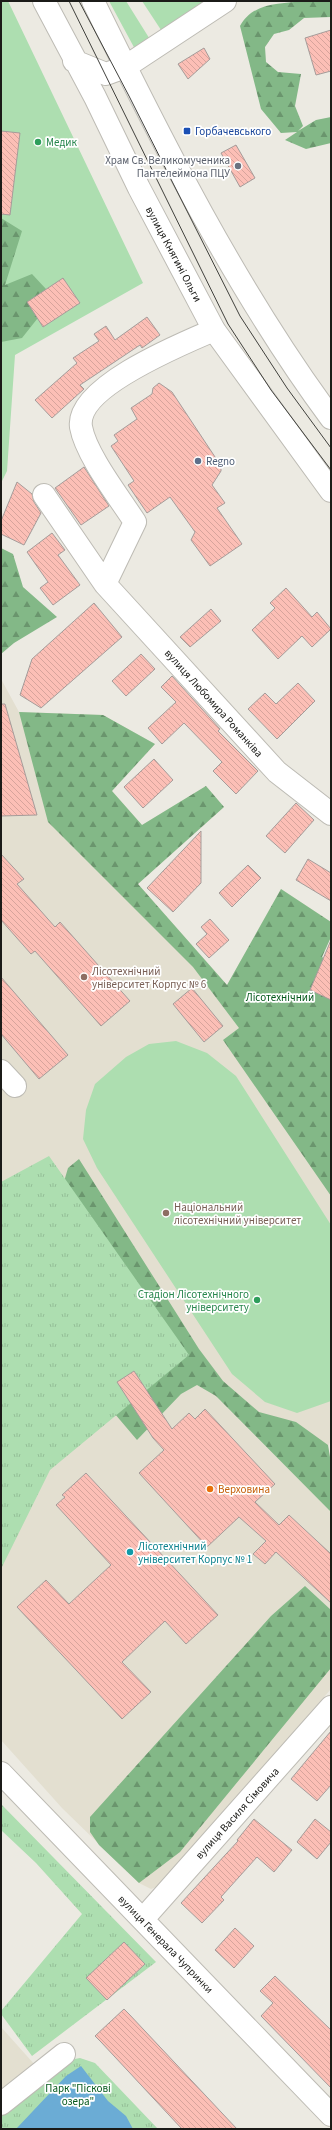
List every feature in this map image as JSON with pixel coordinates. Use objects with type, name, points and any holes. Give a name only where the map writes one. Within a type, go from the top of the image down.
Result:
[{"type":"street","points":[[93,1],[173,160],[258,310],[331,418]]},
{"type":"street","points":[[74,61],[106,74],[125,67],[225,1]]},
{"type":"street","name":"вулиця Княгині Ольги","points":[[49,5],[74,61],[214,330],[331,491]]},
{"type":"street","points":[[105,584],[135,522],[87,447],[81,425],[86,407],[99,391],[138,366],[214,330]]},
{"type":"street","name":"вулиця Любомира Романківа","points":[[44,495],[105,584],[277,772],[331,814]]},
{"type":"street","name":"вулиця Василя Сімовича","points":[[143,1919],[331,1707]]},
{"type":"street","name":"вулиця Генерала Чупринки","points":[[1,1773],[331,2115]]},
{"type":"street","points":[[1,2104],[64,2054]]},
{"type":"shaded area","name":"Національний лісотехнічний університет","points":[[1,679],[19,712],[103,715],[155,744],[112,791],[142,825],[206,786],[224,807],[138,884],[227,985],[281,889],[331,922],[331,937],[322,957],[331,963],[331,1441],[328,1446],[331,1463],[331,1689],[159,1886],[151,1889],[139,1883],[62,1808],[1,1740]]},
{"type":"shaded area","points":[[1,2027],[35,2065],[1,2090]]},
{"type":"green space","name":"Медик","points":[[1,1],[8,1],[143,283],[15,355],[7,471],[1,483]]},
{"type":"green space","points":[[109,1],[126,1],[151,41],[136,51]]},
{"type":"green space","points":[[142,1],[212,1],[163,33]]},
{"type":"green space","points":[[304,1],[331,1],[331,17],[304,18],[289,30],[274,34],[265,47],[266,62],[278,72],[301,74],[295,106],[303,126],[298,131],[316,120],[331,117],[331,143],[306,149],[285,140],[297,132],[281,133],[261,109],[240,26],[245,18],[260,8],[277,4]]},
{"type":"green space","points":[[1,218],[22,231],[5,285],[32,274],[46,289],[45,309],[22,338],[1,342]]},
{"type":"green space","points":[[1,548],[13,554],[23,587],[57,617],[14,643],[1,654]]},
{"type":"green space","name":"Лісотехнічний","points":[[19,712],[103,715],[155,744],[112,791],[142,825],[206,786],[224,807],[138,884],[227,985],[281,889],[331,922],[331,937],[322,957],[331,963],[331,1196],[223,1040],[239,1028],[193,967],[48,822]]},
{"type":"green space","name":"Стадіон Лісотехнічного університету","points":[[176,1041],[207,1053],[236,1076],[331,1225],[331,1401],[297,1413],[265,1402],[232,1374],[97,1168],[83,1139],[86,1110],[95,1084],[126,1057],[149,1044]]},
{"type":"green space","points":[[49,1156],[189,1355],[50,1470],[1,1569],[1,1182]]},
{"type":"green space","points":[[79,1159],[199,1349],[223,1381],[259,1412],[296,1422],[328,1445],[331,1463],[331,1512],[216,1396],[197,1385],[181,1394],[137,1440],[109,1407],[55,1212],[68,1168]]},
{"type":"green space","points":[[305,1586],[331,1610],[331,1668],[180,1852],[139,1883],[99,1845],[90,1832],[90,1817],[271,1616]]},
{"type":"green space","points":[[1,1804],[156,1962],[32,2056],[1,2014],[1,2011],[82,1914],[36,1863],[1,1830]]},
{"type":"green space","name":"Парк \"Піскові озера\"","points":[[80,2058],[95,2063],[158,2129],[1,2129],[1,2112],[64,2061]]},
{"type":"water","points":[[81,2066],[108,2101],[126,2116],[133,2129],[16,2129],[66,2076]]},
{"type":"building","points":[[331,30],[331,71],[316,75],[305,38]]},
{"type":"building","points":[[204,48],[210,59],[188,79],[178,64]]},
{"type":"building","points":[[1,131],[20,133],[10,215],[1,214]]},
{"type":"building","name":"Храм Св. Великомученика Пантелеймона ПЦУ","points":[[236,145],[255,178],[240,187],[221,153]]},
{"type":"building","points":[[63,278],[80,303],[43,327],[27,302]]},
{"type":"building","points":[[147,317],[160,335],[142,348],[140,345],[80,385],[84,389],[52,418],[35,400],[77,363],[73,358],[99,341],[94,334],[106,326],[115,340]]},
{"type":"building","points":[[159,383],[172,392],[221,466],[221,471],[212,485],[225,503],[217,508],[242,544],[210,566],[191,540],[195,532],[170,497],[147,513],[128,485],[134,481],[111,446],[118,441],[114,435],[137,419],[131,408],[152,394],[153,388]]},
{"type":"building","points":[[84,467],[109,506],[81,525],[55,488]]},
{"type":"building","points":[[17,482],[32,494],[34,502],[41,513],[24,545],[1,534],[1,521]]},
{"type":"building","points":[[52,533],[65,550],[58,555],[80,585],[53,605],[40,588],[48,582],[27,552]]},
{"type":"building","points":[[286,588],[312,617],[317,612],[331,629],[312,647],[302,636],[278,659],[252,630],[275,608],[270,603]]},
{"type":"building","points":[[94,603],[122,637],[41,708],[20,695],[32,659]]},
{"type":"building","points":[[211,609],[221,621],[190,647],[180,637]]},
{"type":"building","points":[[141,654],[155,669],[126,696],[112,681]]},
{"type":"building","points":[[172,676],[220,729],[218,731],[258,771],[236,794],[213,771],[222,762],[184,723],[162,744],[148,728],[176,702],[161,687]]},
{"type":"building","points":[[298,683],[315,701],[277,739],[248,709],[265,693],[276,704]]},
{"type":"building","points":[[1,704],[5,704],[37,815],[1,816]]},
{"type":"building","points":[[154,759],[173,780],[143,808],[124,787]]},
{"type":"building","points":[[296,803],[314,820],[285,853],[266,836]]},
{"type":"building","points":[[201,831],[201,883],[173,912],[147,888]]},
{"type":"building","name":"Лісотехнічний університет Корпус № 6","points":[[1,854],[24,879],[17,884],[55,927],[60,922],[130,1001],[101,1026],[35,951],[31,954],[1,920]]},
{"type":"building","points":[[308,859],[331,873],[331,901],[296,880]]},
{"type":"building","points":[[248,865],[261,878],[232,907],[219,893]]},
{"type":"building","points":[[210,919],[229,940],[209,958],[196,944],[207,934],[201,927]]},
{"type":"building","points":[[331,940],[331,1000],[310,990]]},
{"type":"building","points":[[1,977],[68,1055],[39,1079],[1,1034]]},
{"type":"building","points":[[192,988],[223,1026],[204,1042],[173,1004]]},
{"type":"building","points":[[134,1371],[172,1429],[189,1413],[195,1419],[205,1409],[275,1484],[255,1502],[279,1525],[289,1515],[331,1554],[331,1603],[276,1552],[265,1564],[253,1554],[266,1541],[239,1517],[207,1547],[139,1473],[164,1450],[153,1438],[117,1382]]},
{"type":"building","name":"Лісотехнічний університет Корпус № 1","points":[[86,1473],[218,1615],[186,1644],[165,1621],[122,1662],[151,1692],[122,1719],[17,1607],[46,1580],[69,1604],[111,1565],[56,1505],[65,1497],[62,1495]]},
{"type":"building","points":[[331,1731],[331,1785],[317,1801],[291,1779]]},
{"type":"building","points":[[254,1819],[292,1850],[274,1872],[257,1857],[221,1897],[224,1900],[202,1923],[181,1903],[238,1841],[237,1840]]},
{"type":"building","points":[[315,1819],[331,1832],[331,1842],[317,1859],[297,1842]]},
{"type":"building","points":[[235,1928],[254,1946],[234,1968],[215,1950]]},
{"type":"building","points":[[124,1942],[145,1964],[107,2000],[86,1978]]},
{"type":"building","points":[[275,1976],[331,2030],[331,2088],[261,2016],[273,2003],[260,1991]]},
{"type":"building","points":[[124,2009],[237,2129],[182,2129],[95,2036]]},
{"type":"tram line","points":[[69,1],[228,324],[271,390],[331,470]]},
{"type":"tram line","points":[[79,1],[129,96],[240,316],[287,388],[331,448]]},
{"type":"place","name":"Горбачевського","points":[[187,131]]},
{"type":"place","name":"Медик","points":[[38,142]]},
{"type":"place","name":"Храм Св. Великомученика Пантелеймона ПЦУ","points":[[238,166]]},
{"type":"place","name":"Regno","points":[[198,461]]},
{"type":"place","name":"Лісотехнічний університет Корпус № 6","points":[[84,977]]},
{"type":"place","name":"Національний лісотехнічний університет","points":[[166,1213]]},
{"type":"place","name":"Стадіон Лісотехнічного університету","points":[[257,1300]]},
{"type":"place","name":"Верховина","points":[[210,1489]]},
{"type":"place","name":"Лісотехнічний університет Корпус № 1","points":[[130,1552]]}]
